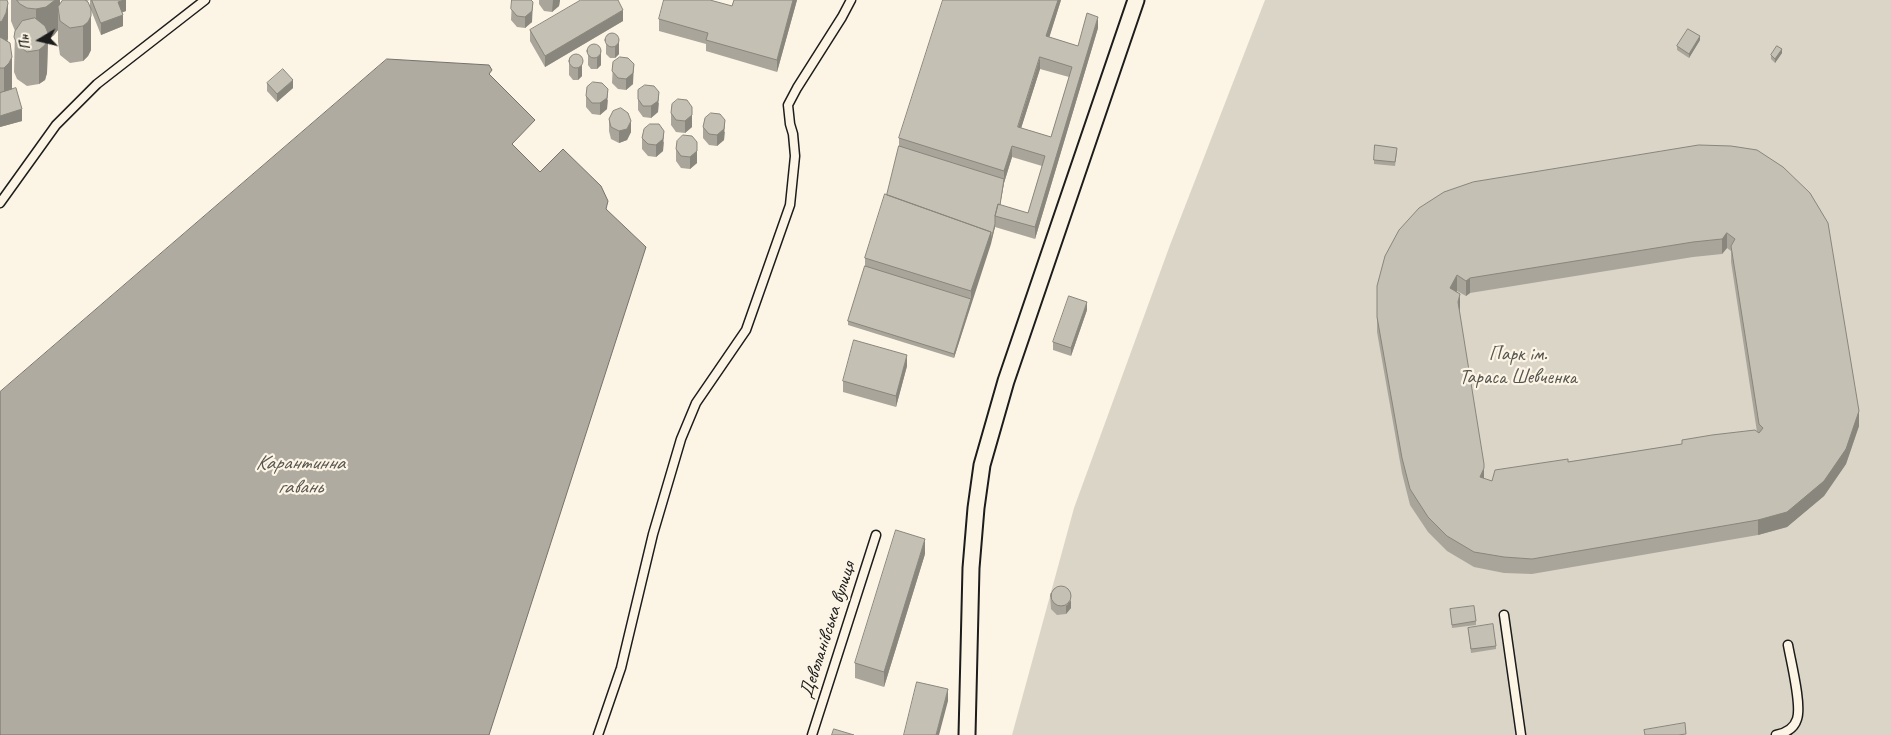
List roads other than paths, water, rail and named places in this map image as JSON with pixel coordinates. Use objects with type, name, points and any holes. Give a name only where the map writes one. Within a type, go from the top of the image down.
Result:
[{"type":"street","points":[[967,735],[971,568],[982,465],[1006,381],[1136,0]]},
{"type":"lane","points":[[0,202],[56,125],[90,91],[205,0]]},
{"type":"lane","points":[[598,735],[621,668],[653,534],[681,440],[696,403],[746,330],[790,205],[794,156],[793,134],[788,105],[796,88],[851,0]]},
{"type":"lane","name":"Деволанівська вулиця","points":[[812,735],[876,535]]},
{"type":"lane","points":[[1504,616],[1521,735]]},
{"type":"lane","points":[[1776,735],[1788,731],[1794,726],[1799,711],[1788,645]]},
{"type":"water","name":"Карантинна гавань","points":[[387,59],[489,65],[492,70],[489,74],[535,120],[512,144],[540,172],[563,149],[601,186],[608,201],[606,209],[646,247],[489,735],[0,735],[0,392]]},
{"type":"park label","name":"Парк ім. Тараса Шевченка","points":[[1518,366]]}]
